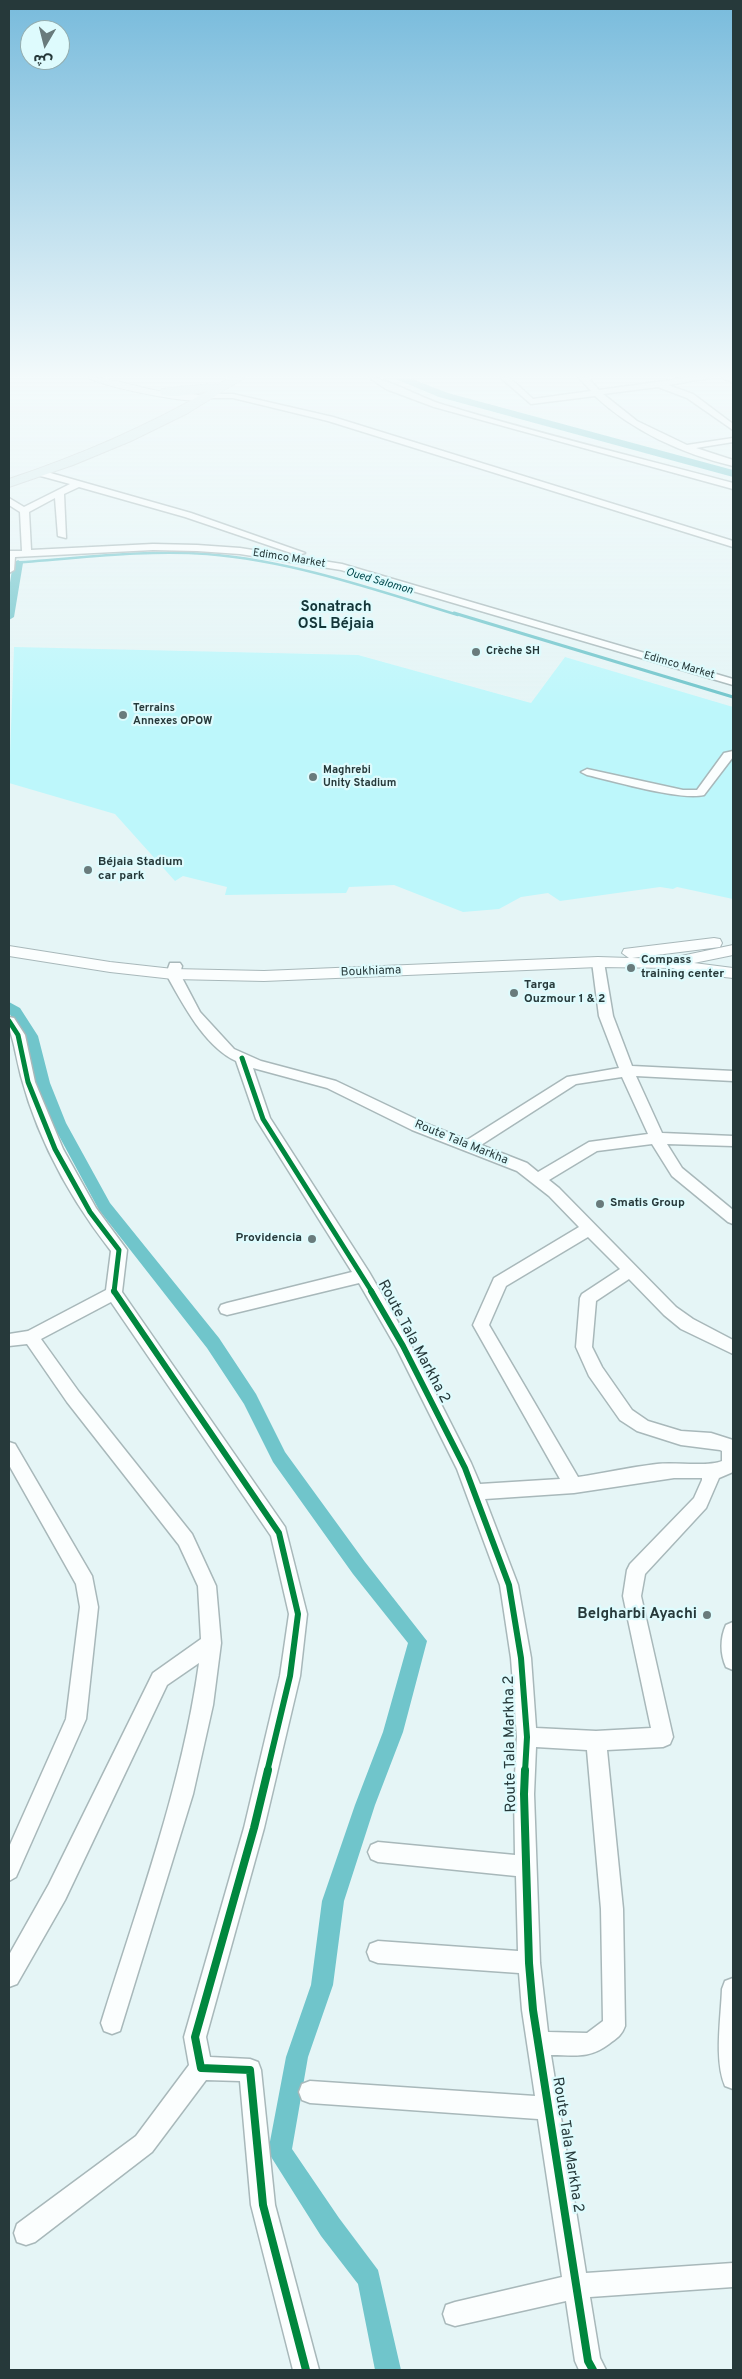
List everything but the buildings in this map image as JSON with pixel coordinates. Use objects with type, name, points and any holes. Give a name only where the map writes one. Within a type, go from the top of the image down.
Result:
[{"type":"street","points":[[24,511],[30,506],[67,489]]},
{"type":"street","points":[[96,489],[188,515],[342,568]]},
{"type":"street","points":[[557,489],[733,544]]},
{"type":"street","points":[[59,493],[63,536]]},
{"type":"street","points":[[9,501],[24,511]]},
{"type":"street","points":[[24,511],[27,553]]},
{"type":"street","name":"Edimco Market","points":[[10,554],[153,547],[197,548],[240,551],[342,568],[733,682]]},
{"type":"street","points":[[10,554],[11,575]]},
{"type":"street","points":[[587,772],[683,793],[700,793],[728,755],[733,754]]},
{"type":"street","name":"Boukhiama","points":[[9,940],[174,970],[647,952],[733,939]]},
{"type":"street","points":[[681,948],[697,958],[733,963]]},
{"type":"street","name":"Boukhiama","points":[[9,951],[110,967],[264,976],[598,962],[667,964],[733,950]]},
{"type":"street","points":[[647,952],[655,959],[667,964],[733,973]]},
{"type":"street","points":[[598,962],[606,1016],[656,1138],[677,1172],[732,1215]]},
{"type":"street","name":"Route Tala Markha","points":[[174,970],[195,1014],[229,1052],[257,1065],[331,1084],[417,1126],[522,1167],[554,1192],[670,1311],[687,1324],[733,1348]]},
{"type":"street","points":[[9,1021],[23,1048],[28,1080],[78,1195],[119,1250],[114,1293],[279,1533],[298,1614],[290,1676],[256,1818],[195,2037],[201,2068],[144,2144],[26,2233]]},
{"type":"street","name":"Route Tala Markha 2","points":[[242,1058],[263,1119],[363,1276],[403,1346],[465,1468],[509,1585],[521,1658],[526,1737],[524,1794],[530,1963],[538,2043],[588,2361],[593,2370]]},
{"type":"street","points":[[468,1146],[572,1080],[627,1071],[733,1076]]},
{"type":"street","points":[[538,1179],[594,1146],[656,1138],[733,1141]]},
{"type":"street","points":[[573,1485],[480,1325],[500,1282],[589,1230]]},
{"type":"street","points":[[629,1271],[588,1298],[584,1347],[595,1371],[626,1415],[643,1426],[680,1438],[711,1440],[731,1448],[730,1465],[709,1475]]},
{"type":"street","points":[[227,1309],[363,1276]]},
{"type":"street","points":[[9,1340],[31,1337],[114,1293]]},
{"type":"street","points":[[31,1337],[73,1397],[186,1540],[207,1586],[211,1643],[203,1705],[183,1794],[112,2023]]},
{"type":"street","points":[[9,1449],[85,1582],[89,1607],[76,1719],[9,1870]]},
{"type":"street","points":[[474,1492],[573,1485],[655,1472],[690,1469],[708,1472],[711,1480],[700,1503],[636,1570],[632,1596],[663,1737],[596,1741],[526,1737]]},
{"type":"street","points":[[733,1631],[731,1656],[733,1661]]},
{"type":"street","points":[[9,1976],[56,1892],[160,1679],[211,1643]]},
{"type":"street","points":[[538,2043],[590,2044],[614,2026],[612,1909],[596,1741]]},
{"type":"street","points":[[378,1852],[527,1868]]},
{"type":"street","points":[[378,1952],[530,1963]]},
{"type":"street","points":[[733,1989],[731,2058],[733,2078]]},
{"type":"street","points":[[201,2068],[250,2070],[264,2205],[306,2370]]},
{"type":"street","points":[[310,2092],[548,2108]]},
{"type":"street","points":[[455,2314],[576,2286],[733,2275]]},
{"type":"shaded area","points":[[14,647],[358,655],[531,703],[565,657],[733,707],[733,899],[677,887],[673,889],[660,887],[560,901],[548,893],[521,897],[499,909],[463,912],[394,885],[349,887],[346,893],[225,895],[227,887],[183,876],[175,881],[115,814],[9,783]]},
{"type":"waterway","name":"Oued Salomon","points":[[9,563],[108,555],[207,554],[271,563],[303,570],[458,615]]},
{"type":"waterway","points":[[9,617],[18,563]]},
{"type":"waterway","name":"Oued Salomon","points":[[454,613],[733,697]]},
{"type":"waterway","points":[[9,1006],[15,1011],[31,1036],[43,1083],[59,1123],[89,1175],[104,1206],[213,1343],[250,1399],[279,1457],[359,1568],[418,1641],[393,1732],[365,1805],[333,1901],[322,1985],[297,2057],[280,2152],[302,2182],[330,2227],[369,2279],[388,2370]]},
{"type":"cycle path","points":[[9,1021],[18,1035],[28,1082],[55,1149],[90,1212],[119,1250],[114,1293],[279,1533],[298,1614],[290,1676],[254,1828],[195,2037],[201,2068],[250,2070],[263,2205],[306,2370]]},
{"type":"cycle path","points":[[242,1058],[263,1119],[363,1276],[403,1346],[465,1468],[509,1585],[521,1658],[527,1737],[524,1794],[529,1963],[533,2010],[588,2361],[593,2370]]},
{"type":"place","name":"Crèche SH","points":[[476,652]]},
{"type":"place","name":"Terrains Annexes OPOW","points":[[123,715]]},
{"type":"place","name":"Maghrebi Unity Stadium","points":[[313,777]]},
{"type":"place","name":"Béjaia Stadium car park","points":[[88,870]]},
{"type":"place","name":"Compass training center","points":[[631,968]]},
{"type":"place","name":"Targa Ouzmour 1 & 2","points":[[514,993]]},
{"type":"place","name":"Smatis Group","points":[[600,1204]]},
{"type":"place","name":"Providencia","points":[[312,1239]]},
{"type":"place","name":"Belgharbi Ayachi","points":[[707,1615]]},
{"type":"district","name":"Sonatrach OSL Béjaia","points":[[336,616]]}]
